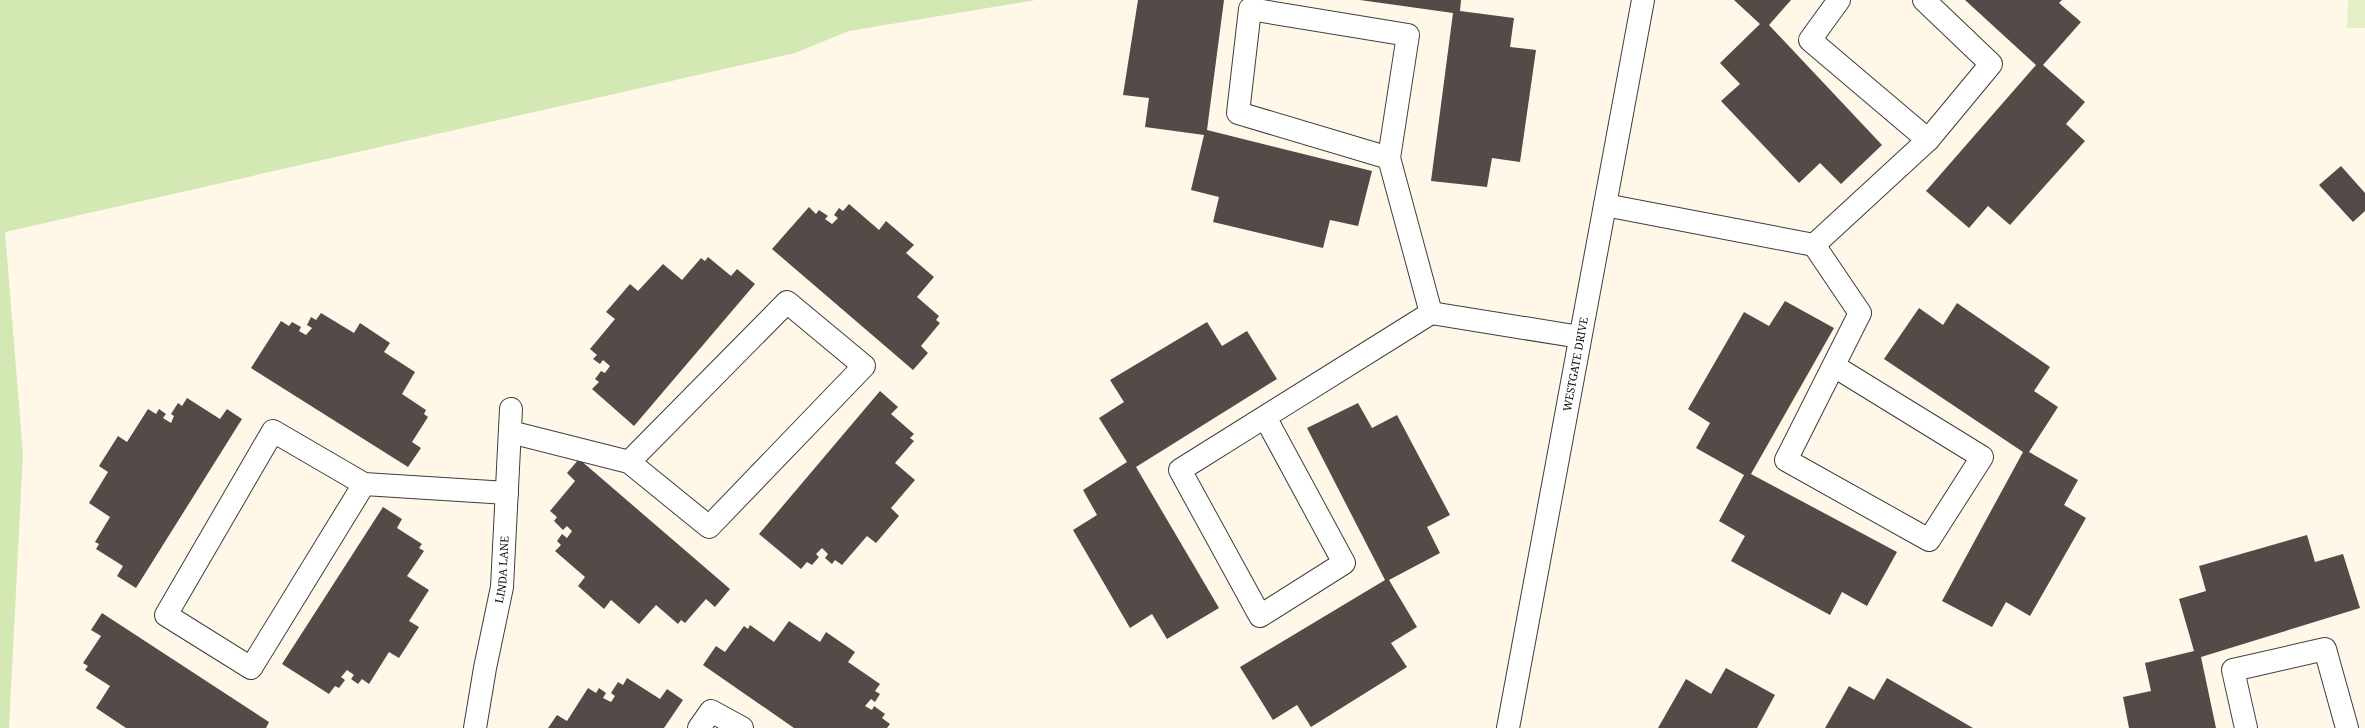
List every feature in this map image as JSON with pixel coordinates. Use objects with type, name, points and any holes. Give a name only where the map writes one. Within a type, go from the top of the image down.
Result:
[{"type":"street","name":"WESTGATE DRIVE","points":[[1508,728],[1643,0]]},
{"type":"street","points":[[1839,0],[1810,40],[1928,140]]},
{"type":"street","points":[[1814,246],[1928,140],[1991,64],[1924,0]]},
{"type":"street","points":[[1389,158],[1238,113],[1250,9],[1408,35],[1389,158],[1431,313]]},
{"type":"street","points":[[1605,206],[1814,246],[1860,313],[1786,460],[1929,540],[1982,457],[1834,366]]},
{"type":"street","points":[[510,432],[629,462],[709,528],[864,366],[787,302],[629,462]]},
{"type":"street","points":[[1265,417],[1344,563],[1260,616],[1180,470],[1431,313],[1580,337]]},
{"type":"street","name":"LINDA LANE","points":[[476,728],[485,668],[502,586],[511,409]]},
{"type":"street","points":[[364,484],[250,668],[166,615],[273,431],[364,484],[507,493]]},
{"type":"street","points":[[2246,728],[2233,670],[2324,649],[2347,728]]},
{"type":"street","points":[[699,728],[710,711],[742,728]]},
{"type":"green space","points":[[0,0],[1036,0],[849,31],[795,53],[5,232],[23,454],[9,728],[0,728]]},
{"type":"green space","points":[[2348,0],[2365,0],[2365,28],[2347,28]]},
{"type":"building","points":[[1138,0],[1224,0],[1207,130],[1372,171],[1358,226],[1330,220],[1323,248],[1213,222],[1219,197],[1191,190],[1204,135],[1145,127],[1149,98],[1123,95]]},
{"type":"building","points":[[1360,0],[1461,0],[1460,11],[1514,18],[1510,47],[1536,50],[1520,162],[1492,158],[1487,187],[1431,181],[1453,13]]},
{"type":"building","points":[[1734,0],[1791,0],[1769,25],[1882,145],[1841,184],[1820,163],[1799,183],[1721,101],[1740,84],[1720,63],[1760,24]]},
{"type":"building","points":[[1965,0],[2062,0],[2059,3],[2081,22],[2043,65],[2085,102],[2066,124],[2085,141],[2010,225],[1988,206],[1969,228],[1926,191],[2036,65]]},
{"type":"building","points":[[2341,166],[2365,193],[2365,211],[2353,222],[2319,185]]},
{"type":"building","points":[[849,204],[879,230],[886,221],[914,245],[906,253],[934,277],[917,297],[939,316],[936,320],[940,323],[921,346],[928,353],[913,370],[772,249],[809,207],[816,214],[819,210],[828,216],[825,219],[832,224],[838,218],[834,215],[839,208],[843,211]]},
{"type":"building","points":[[708,257],[731,276],[737,269],[755,284],[634,426],[592,389],[599,382],[595,379],[601,371],[605,373],[610,366],[603,360],[600,364],[593,359],[597,355],[590,349],[615,319],[606,312],[630,284],[638,291],[663,264],[682,280],[701,258],[705,261]]},
{"type":"building","points":[[1785,301],[1834,328],[1751,474],[1897,552],[1867,606],[1842,592],[1830,615],[1731,561],[1745,536],[1719,521],[1744,475],[1696,448],[1710,423],[1688,409],[1744,312],[1769,326]]},
{"type":"building","points":[[1957,303],[2050,367],[2034,391],[2058,407],[2029,452],[2078,480],[2064,505],[2086,518],[2030,616],[2006,602],[1992,627],[1942,601],[2023,452],[1884,359],[1919,308],[1943,325]]},
{"type":"building","points":[[321,313],[354,333],[360,323],[390,343],[384,352],[415,372],[402,394],[426,410],[424,414],[428,417],[412,442],[421,448],[408,467],[251,368],[281,321],[289,326],[292,322],[301,327],[299,331],[306,335],[312,328],[307,325],[311,317],[316,320]]},
{"type":"building","points":[[1207,322],[1222,346],[1247,331],[1277,379],[1136,467],[1219,608],[1167,639],[1152,614],[1130,628],[1073,530],[1097,515],[1083,490],[1127,462],[1099,418],[1124,402],[1110,380]]},
{"type":"building","points":[[880,391],[898,407],[891,414],[914,434],[910,438],[914,441],[895,463],[915,480],[891,508],[899,516],[876,543],[867,536],[842,565],[835,560],[832,564],[825,558],[828,554],[822,548],[816,554],[819,557],[812,565],[807,562],[801,569],[759,534]]},
{"type":"building","points":[[187,398],[220,419],[227,409],[242,419],[136,588],[117,576],[123,566],[96,549],[99,544],[95,542],[110,517],[89,503],[108,472],[99,466],[118,436],[127,442],[148,409],[156,414],[159,409],[166,414],[163,418],[171,423],[174,416],[171,414],[178,403],[182,406]]},
{"type":"building","points":[[1358,403],[1372,428],[1397,415],[1450,515],[1427,527],[1440,553],[1389,580],[1417,627],[1391,643],[1407,667],[1311,727],[1297,705],[1273,720],[1240,667],[1385,580],[1307,428]]},
{"type":"building","points":[[579,459],[730,589],[715,607],[706,599],[685,623],[681,620],[678,624],[656,605],[639,624],[611,600],[604,609],[578,586],[585,577],[555,551],[561,545],[557,541],[562,534],[567,538],[572,531],[567,526],[563,530],[554,521],[557,517],[550,511],[575,481],[567,473]]},
{"type":"building","points":[[383,507],[402,519],[397,528],[422,544],[419,548],[424,551],[407,576],[429,590],[409,621],[419,627],[399,658],[389,652],[369,684],[362,679],[358,684],[351,679],[354,675],[347,670],[341,677],[345,680],[339,688],[335,686],[329,694],[282,664]]},
{"type":"building","points":[[2307,535],[2315,562],[2343,554],[2360,608],[2201,657],[2216,728],[2129,728],[2123,697],[2151,691],[2145,663],[2194,651],[2179,599],[2206,591],[2199,566]]},
{"type":"building","points":[[102,613],[269,722],[266,728],[126,728],[96,708],[110,686],[85,670],[88,666],[83,663],[101,636],[91,630]]},
{"type":"building","points":[[789,621],[820,642],[826,632],[855,652],[848,662],[880,684],[875,691],[880,694],[875,702],[871,699],[865,706],[872,710],[874,706],[885,714],[882,718],[890,724],[887,728],[794,728],[703,665],[716,646],[725,652],[744,626],[748,629],[750,625],[774,642]]},
{"type":"building","points":[[1726,668],[1775,695],[1757,728],[1658,728],[1686,679],[1711,694]]},
{"type":"building","points":[[627,678],[660,699],[667,689],[683,700],[664,728],[548,728],[557,715],[567,721],[588,688],[596,693],[599,688],[606,693],[603,698],[611,702],[615,696],[611,693],[618,682],[623,685]]},
{"type":"building","points":[[1887,678],[1973,728],[1825,728],[1849,686],[1874,700]]}]
